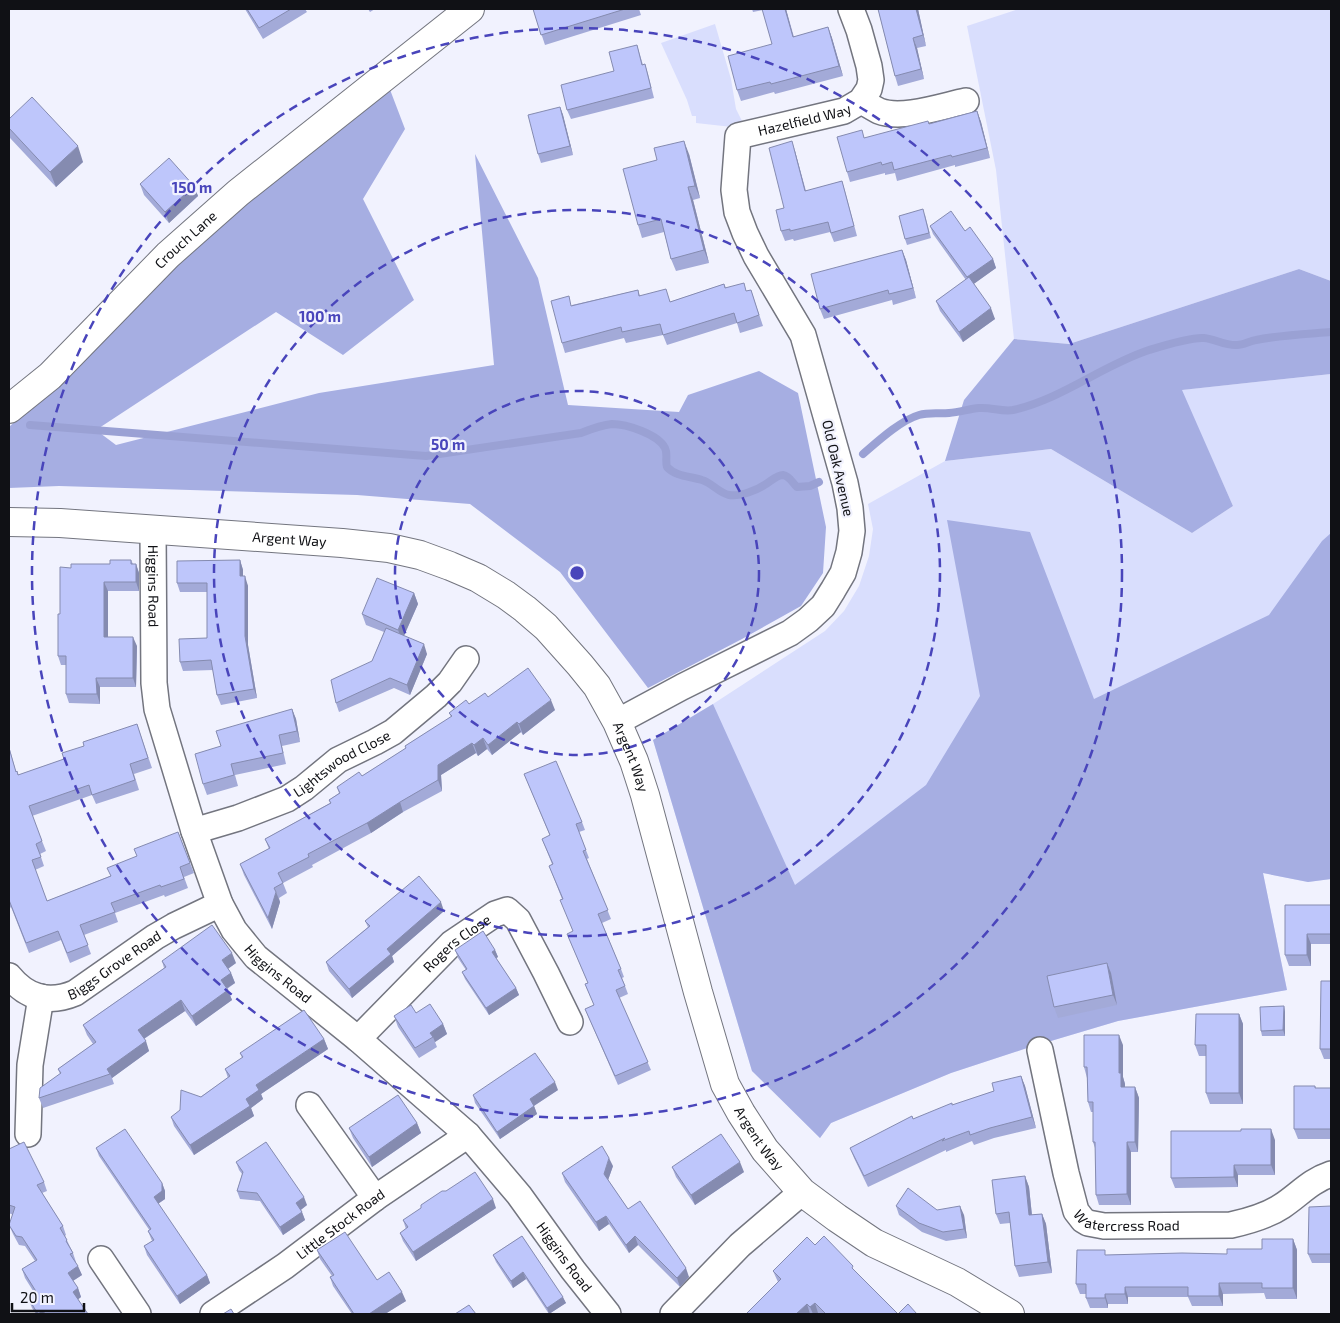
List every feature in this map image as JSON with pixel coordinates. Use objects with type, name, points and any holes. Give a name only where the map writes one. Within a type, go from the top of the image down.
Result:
[{"type":"street","name":"Crouch Lane","points":[[9,409],[50,376],[168,255],[238,194],[470,9]]},
{"type":"street","name":"Hazelfield Way","points":[[738,136],[844,111],[861,101],[869,90],[871,80],[859,30],[851,9]]},
{"type":"street","points":[[861,101],[879,111],[891,113],[918,112],[966,100]]},
{"type":"street","name":"Old Oak Avenue","points":[[617,722],[790,633],[808,620],[823,606],[834,590],[843,573],[849,552],[852,531],[849,500],[802,335],[756,256],[737,212],[734,190],[738,136]]},
{"type":"street","name":"Argent Way","points":[[9,522],[60,523],[389,548],[420,555],[450,566],[478,578],[506,595],[546,627],[566,648],[597,686],[617,722],[634,761],[645,795],[725,1084],[765,1150],[802,1192],[836,1218],[874,1243],[957,1282],[1010,1314]]},
{"type":"street","name":"Higgins Road","points":[[153,530],[154,683],[157,709],[194,831],[220,904],[234,930],[256,957],[358,1039],[468,1135],[519,1195],[573,1270],[608,1314]]},
{"type":"street","name":"Lightswood Close","points":[[194,831],[238,818],[287,799],[304,788],[338,760],[393,732],[436,696],[450,682],[466,659]]},
{"type":"street","name":"Biggs Grove Road","points":[[9,976],[27,993],[41,997],[59,998],[75,993],[161,933],[220,904]]},
{"type":"street","name":"Rogers Close","points":[[358,1039],[452,943],[495,914],[507,910],[518,920],[570,1022]]},
{"type":"street","points":[[28,1134],[30,1065],[41,997]]},
{"type":"street","name":"Watercress Road","points":[[1040,1050],[1076,1211],[1088,1223],[1104,1226],[1231,1225],[1265,1215],[1282,1206],[1303,1188],[1331,1174]]},
{"type":"street","points":[[309,1105],[375,1198]]},
{"type":"street","name":"Little Stock Road","points":[[214,1314],[285,1266],[375,1198],[468,1135]]},
{"type":"street","points":[[677,1313],[740,1245],[802,1192]]},
{"type":"street","points":[[101,1259],[138,1314]]},
{"type":"shaded area","points":[[1019,9],[1331,9],[1331,281],[1299,269],[1069,344],[1014,339],[996,170],[967,26]]},
{"type":"shaded area","points":[[715,24],[731,79],[736,109],[744,125],[732,127],[696,123],[696,116],[692,116],[687,100],[661,43]]},
{"type":"shaded area","points":[[389,87],[405,129],[363,199],[414,300],[343,355],[276,312],[96,430],[116,445],[319,393],[494,365],[475,154],[538,278],[568,405],[679,412],[688,395],[759,371],[798,393],[826,527],[823,573],[801,606],[648,688],[560,572],[470,504],[357,495],[59,486],[9,488],[9,427],[244,199]]},
{"type":"shaded area","points":[[1299,269],[1331,281],[1331,374],[1182,390],[1233,506],[1192,533],[1051,449],[945,461],[964,400],[1014,339],[1069,344]]},
{"type":"shaded area","points":[[1331,374],[1331,879],[1308,882],[1263,873],[1287,990],[1118,1021],[1024,1049],[951,1073],[831,1123],[820,1138],[752,1071],[653,740],[713,704],[825,631],[844,611],[859,586],[869,556],[873,529],[868,504],[945,461],[1051,449],[1192,533],[1233,506],[1181,390]]},
{"type":"shaded area","points":[[947,520],[1030,532],[1094,699],[1269,615],[1322,541],[1331,533],[1331,879],[1308,882],[1263,873],[1287,990],[1118,1021],[1024,1049],[951,1073],[831,1123],[820,1138],[752,1071],[653,740],[713,704],[795,885],[926,785],[980,696]]},
{"type":"building","points":[[247,9],[291,9],[259,28]]},
{"type":"building","points":[[533,9],[625,9],[541,35]]},
{"type":"building","points":[[762,9],[785,9],[793,37],[828,27],[839,66],[771,84],[770,82],[737,90],[728,56],[772,44]]},
{"type":"building","points":[[878,9],[916,9],[923,35],[913,38],[921,69],[895,76]]},
{"type":"building","points":[[637,45],[642,65],[645,64],[651,88],[567,110],[561,85],[614,71],[609,52]]},
{"type":"building","points":[[32,97],[78,146],[50,172],[9,128],[9,119]]},
{"type":"building","points":[[560,107],[570,146],[538,154],[528,115]]},
{"type":"building","points":[[977,111],[987,148],[894,170],[892,162],[882,165],[881,162],[847,172],[837,137],[862,130],[864,138],[928,121],[929,124]]},
{"type":"building","points":[[684,141],[695,186],[688,187],[704,250],[671,259],[661,219],[638,225],[623,169],[657,160],[654,148]]},
{"type":"building","points":[[792,141],[805,191],[842,181],[854,226],[831,233],[828,222],[790,231],[790,229],[781,231],[776,210],[784,208],[769,148]]},
{"type":"building","points":[[169,158],[194,186],[165,212],[140,184]]},
{"type":"building","points":[[923,209],[929,233],[905,239],[899,216]]},
{"type":"building","points":[[951,211],[965,231],[970,227],[993,259],[967,277],[930,226]]},
{"type":"building","points":[[902,250],[913,288],[889,294],[888,290],[820,309],[811,274]]},
{"type":"building","points":[[969,277],[991,308],[959,332],[936,301]]},
{"type":"building","points":[[744,283],[746,291],[751,290],[759,315],[737,323],[734,313],[663,335],[660,324],[622,332],[621,327],[562,343],[551,301],[569,296],[571,306],[638,290],[639,296],[666,289],[670,302],[724,284],[725,288]]},
{"type":"building","points":[[110,560],[131,560],[131,564],[136,564],[136,582],[104,582],[104,637],[133,637],[133,678],[96,678],[97,694],[66,694],[66,656],[58,656],[60,567],[71,568],[71,564],[110,564]]},
{"type":"building","points":[[240,560],[240,576],[245,576],[245,636],[254,689],[217,695],[211,660],[180,662],[179,639],[207,638],[207,583],[177,583],[177,561]]},
{"type":"building","points":[[377,578],[414,593],[398,630],[362,614]]},
{"type":"building","points":[[386,628],[424,644],[407,685],[390,678],[336,703],[331,680],[372,661]]},
{"type":"building","points":[[528,668],[551,700],[519,724],[517,722],[488,745],[483,738],[438,765],[438,780],[367,823],[308,854],[309,857],[278,873],[283,883],[274,888],[276,892],[268,918],[240,864],[270,848],[265,839],[331,803],[329,800],[340,793],[337,787],[359,772],[362,776],[406,748],[405,746],[452,716],[449,713],[466,700],[469,704],[485,693],[488,697]]},
{"type":"building","points":[[292,709],[297,731],[279,735],[283,753],[231,764],[234,775],[203,784],[195,754],[221,746],[216,731]]},
{"type":"building","points":[[137,724],[148,758],[130,764],[135,780],[92,795],[89,785],[29,806],[42,841],[36,844],[41,857],[32,860],[47,901],[111,876],[107,868],[137,856],[134,849],[178,832],[190,863],[180,867],[184,879],[161,887],[160,885],[111,903],[115,912],[80,925],[88,945],[67,953],[58,931],[26,943],[9,900],[9,748],[18,775],[64,759],[62,753],[84,746],[83,742]]},
{"type":"building","points":[[556,761],[582,822],[576,824],[586,850],[583,851],[608,910],[598,914],[621,969],[618,970],[625,986],[616,990],[648,1062],[615,1076],[585,1009],[594,1005],[585,984],[588,983],[567,934],[573,931],[560,900],[563,899],[549,866],[553,864],[542,839],[550,835],[524,774]]},
{"type":"building","points":[[419,876],[441,902],[387,949],[391,954],[349,989],[326,962],[370,926],[365,921]]},
{"type":"building","points":[[1285,905],[1331,905],[1331,934],[1307,934],[1307,955],[1285,955]]},
{"type":"building","points":[[212,925],[232,953],[222,960],[231,973],[221,980],[228,990],[192,1016],[181,1000],[138,1030],[146,1041],[107,1069],[110,1074],[39,1098],[40,1088],[61,1073],[58,1069],[96,1042],[83,1025],[166,967],[162,961]]},
{"type":"building","points":[[483,931],[495,950],[492,952],[516,988],[486,1008],[462,972],[467,969],[455,950]]},
{"type":"building","points":[[1107,963],[1113,995],[1054,1007],[1047,976]]},
{"type":"building","points":[[1321,981],[1331,981],[1331,1049],[1320,1049]]},
{"type":"building","points":[[430,1004],[443,1024],[430,1033],[433,1037],[415,1048],[394,1016],[411,1005],[416,1013]]},
{"type":"building","points":[[1284,1006],[1283,1030],[1261,1031],[1260,1007]]},
{"type":"building","points":[[304,1010],[324,1039],[256,1085],[259,1090],[246,1099],[250,1106],[190,1145],[171,1117],[180,1110],[181,1090],[201,1097],[230,1076],[225,1069],[243,1057],[240,1053]]},
{"type":"building","points":[[1196,1014],[1239,1014],[1239,1093],[1206,1093],[1206,1045],[1195,1045]]},
{"type":"building","points":[[1084,1035],[1119,1035],[1121,1087],[1135,1087],[1135,1142],[1127,1142],[1127,1194],[1096,1195],[1093,1102],[1088,1102],[1087,1067],[1084,1067]]},
{"type":"building","points":[[535,1053],[555,1082],[530,1099],[534,1106],[497,1132],[473,1095]]},
{"type":"building","points":[[1021,1076],[1032,1117],[970,1135],[969,1131],[942,1141],[945,1138],[864,1176],[850,1148],[912,1116],[913,1119],[952,1103],[952,1105],[994,1091],[992,1083]]},
{"type":"building","points":[[1294,1086],[1331,1088],[1331,1129],[1294,1129]]},
{"type":"building","points":[[398,1095],[417,1123],[369,1157],[349,1128]]},
{"type":"building","points":[[125,1129],[162,1183],[162,1191],[154,1197],[207,1275],[177,1296],[144,1246],[154,1240],[148,1231],[151,1229],[96,1148]]},
{"type":"building","points":[[1241,1129],[1271,1129],[1271,1165],[1234,1165],[1234,1177],[1171,1178],[1171,1131],[1241,1131]]},
{"type":"building","points":[[721,1134],[740,1162],[691,1195],[672,1167]]},
{"type":"building","points":[[24,1142],[44,1182],[37,1185],[63,1226],[60,1228],[73,1253],[70,1254],[78,1266],[68,1273],[78,1288],[73,1292],[88,1314],[45,1314],[43,1311],[38,1314],[28,1298],[37,1293],[22,1269],[37,1260],[22,1237],[16,1236],[9,1225],[15,1207],[9,1205],[9,1149]]},
{"type":"building","points":[[266,1142],[304,1197],[296,1203],[302,1212],[280,1227],[257,1193],[237,1191],[243,1172],[236,1162]]},
{"type":"building","points":[[602,1146],[609,1158],[604,1174],[628,1209],[640,1201],[686,1268],[677,1278],[635,1236],[626,1245],[606,1216],[596,1222],[562,1173]]},
{"type":"building","points":[[475,1172],[493,1199],[413,1252],[400,1233],[408,1227],[403,1220],[442,1191],[446,1191]]},
{"type":"building","points":[[1025,1176],[1029,1215],[1042,1214],[1048,1262],[1015,1266],[1009,1212],[996,1214],[992,1180]]},
{"type":"building","points":[[908,1188],[937,1210],[960,1206],[964,1229],[943,1232],[919,1223],[896,1206]]},
{"type":"building","points":[[1331,1206],[1331,1254],[1308,1254],[1309,1207]]},
{"type":"building","points":[[345,1232],[377,1280],[389,1272],[402,1292],[369,1314],[354,1314],[330,1277],[334,1275],[317,1250]]},
{"type":"building","points":[[522,1236],[563,1297],[547,1308],[523,1272],[511,1281],[493,1255]]},
{"type":"building","points":[[824,1236],[853,1266],[852,1268],[898,1314],[826,1314],[815,1303],[810,1307],[807,1304],[796,1314],[746,1314],[781,1279],[773,1271],[807,1237],[815,1245]]},
{"type":"building","points":[[1262,1239],[1293,1239],[1293,1288],[1262,1288],[1262,1283],[1219,1283],[1219,1296],[1188,1296],[1188,1287],[1125,1287],[1125,1294],[1105,1294],[1105,1298],[1086,1298],[1086,1284],[1076,1284],[1077,1250],[1105,1250],[1105,1255],[1227,1254],[1227,1249],[1262,1249]]},
{"type":"building","points":[[908,1304],[917,1314],[898,1314]]},
{"type":"building","points":[[469,1305],[476,1314],[455,1314]]},
{"type":"building","points":[[231,1309],[234,1314],[223,1314]]},
{"type":"waterway","points":[[863,454],[897,426],[919,415],[953,413],[979,408],[1013,410],[1031,405],[1131,357],[1176,342],[1204,338],[1237,345],[1274,337],[1331,332]]},
{"type":"waterway","points":[[30,425],[426,456],[581,433],[612,424],[633,428],[656,438],[665,448],[667,467],[679,474],[706,481],[729,495],[753,491],[781,475],[788,477],[797,487],[810,486],[819,482]]}]
